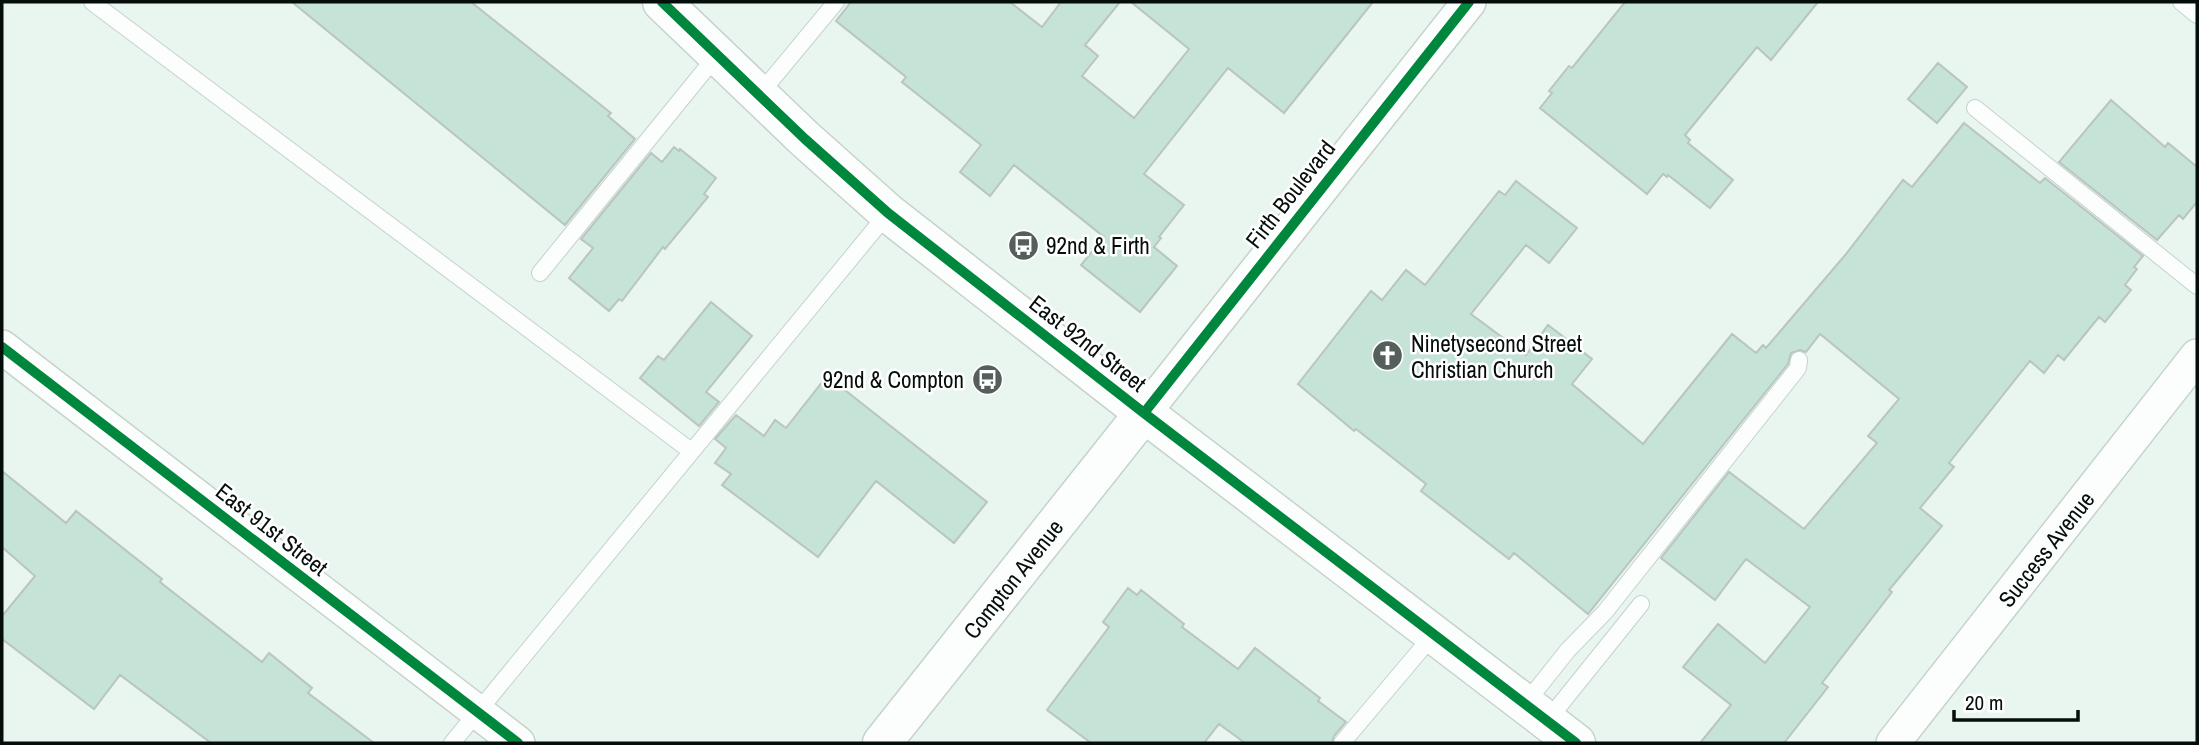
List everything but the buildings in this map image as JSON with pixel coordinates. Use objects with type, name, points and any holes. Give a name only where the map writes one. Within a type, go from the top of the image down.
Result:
[{"type":"street","name":"East 92nd Street","points":[[662,2],[888,213],[1549,723]]},
{"type":"street","name":"Firth Boulevard","points":[[1144,413],[1469,2]]},
{"type":"street","name":"East 91st Street","points":[[2,347],[518,743]]},
{"type":"street","name":"Success Avenue","points":[[1893,743],[2197,356]]},
{"type":"street","name":"Compton Avenue","points":[[882,743],[1144,413]]},
{"type":"lane","points":[[92,2],[691,452]]},
{"type":"lane","points":[[759,95],[836,2]]},
{"type":"lane","points":[[2181,2],[2197,15]]},
{"type":"lane","points":[[540,273],[717,55]]},
{"type":"lane","points":[[1975,108],[2197,286]]},
{"type":"lane","points":[[452,743],[888,213]]},
{"type":"lane","points":[[1549,723],[1568,650],[1613,601],[1798,368],[1799,360]]},
{"type":"lane","points":[[1549,723],[1641,604]]},
{"type":"lane","points":[[1342,743],[1434,634]]},
{"type":"cycle path","points":[[662,2],[805,139],[888,213],[1144,413],[1576,743]]},
{"type":"cycle path","points":[[1144,413],[1469,2]]},
{"type":"cycle path","points":[[2,347],[518,743]]},
{"type":"place","name":"92nd & Firth","points":[[1023,245]]},
{"type":"place","name":"Ninetysecond Street Christian Church","points":[[1388,356]]},
{"type":"place","name":"92nd & Compton","points":[[987,379]]}]
